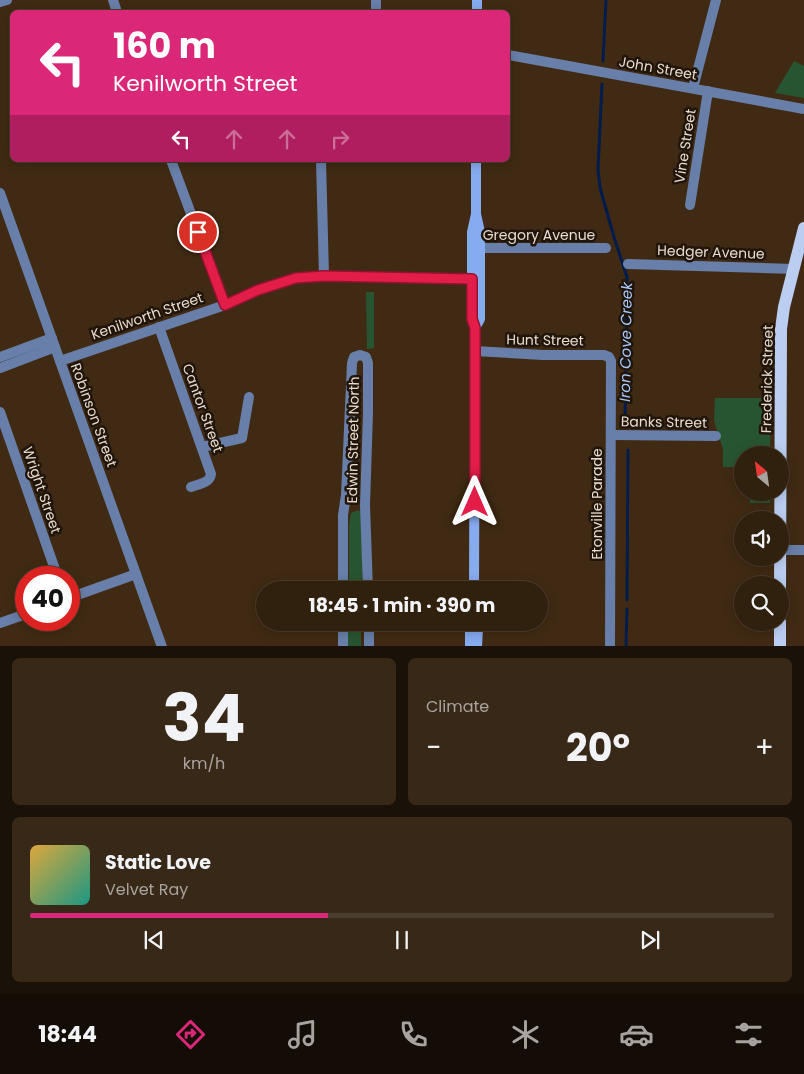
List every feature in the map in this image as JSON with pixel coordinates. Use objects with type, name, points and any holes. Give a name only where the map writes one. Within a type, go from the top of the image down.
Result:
[{"type":"main road","name":"Frederick Street","points":[[780,511],[781,329],[784,307],[804,228]]},
{"type":"main road","points":[[780,631],[780,646]]},
{"type":"street","points":[[0,2],[7,0]]},
{"type":"street","points":[[693,88],[716,0]]},
{"type":"street","name":"John Street","points":[[510,54],[804,109]]},
{"type":"street","name":"Vine Street","points":[[690,205],[708,91]]},
{"type":"street","points":[[172,162],[225,305]]},
{"type":"street","points":[[322,162],[324,276]]},
{"type":"street","points":[[474,581],[475,328],[472,319],[476,279],[476,248],[472,232],[476,214],[476,162]]},
{"type":"street","name":"Robinson Street","points":[[0,193],[162,646]]},
{"type":"street","name":"Gregory Avenue","points":[[476,248],[606,248]]},
{"type":"street","name":"Hedger Avenue","points":[[628,264],[794,269]]},
{"type":"street","name":"Kenilworth Street","points":[[60,360],[225,305],[258,290],[296,278],[324,276],[476,279]]},
{"type":"street","name":"Cantor Street","points":[[159,327],[212,474],[207,482],[190,487]]},
{"type":"street","points":[[0,357],[54,343]]},
{"type":"street","points":[[0,368],[54,343]]},
{"type":"street","name":"Hunt Street","points":[[475,351],[543,355],[604,354],[609,357],[611,362]]},
{"type":"street","name":"Edwin Street North","points":[[343,581],[343,514],[346,495],[352,363],[354,357],[360,355],[366,357],[368,363],[366,504],[368,581]]},
{"type":"street","name":"Etonville Parade","points":[[610,646],[611,362]]},
{"type":"street","points":[[202,447],[242,438],[248,397]]},
{"type":"street","name":"Wright Street","points":[[0,412],[54,566]]},
{"type":"street","name":"Banks Street","points":[[611,435],[716,436]]},
{"type":"street","points":[[789,550],[804,550]]},
{"type":"street","points":[[80,594],[136,574]]},
{"type":"street","points":[[0,623],[15,618]]},
{"type":"street","points":[[343,631],[343,646]]},
{"type":"street","points":[[369,631],[369,646]]},
{"type":"street","points":[[470,631],[470,646]]},
{"type":"street","points":[[477,646],[478,631]]},
{"type":"green space","points":[[794,61],[804,66],[804,98],[775,93]]},
{"type":"green space","points":[[366,292],[374,292],[374,348],[367,349]]},
{"type":"green space","points":[[715,398],[771,398],[770,446],[734,446],[734,467],[723,467],[723,449],[714,421]]},
{"type":"green space","points":[[750,501],[770,501],[770,503],[750,503]]},
{"type":"green space","points":[[358,510],[362,513],[362,581],[349,581],[349,524],[351,513]]},
{"type":"green space","points":[[348,631],[361,631],[361,646],[348,646]]},
{"type":"waterway","name":"Iron Cove Creek","points":[[603,61],[606,0]]},
{"type":"waterway","name":"Iron Cove Creek","points":[[602,84],[598,169],[600,188],[627,277],[625,424]]},
{"type":"waterway","name":"Iron Cove Creek","points":[[627,600],[628,450]]},
{"type":"waterway","name":"Iron Cove Creek","points":[[626,646],[627,609]]},
{"type":"route","points":[[198,232],[225,305],[258,290],[296,278],[324,276],[472,279],[472,319],[475,328],[475,502]]}]
